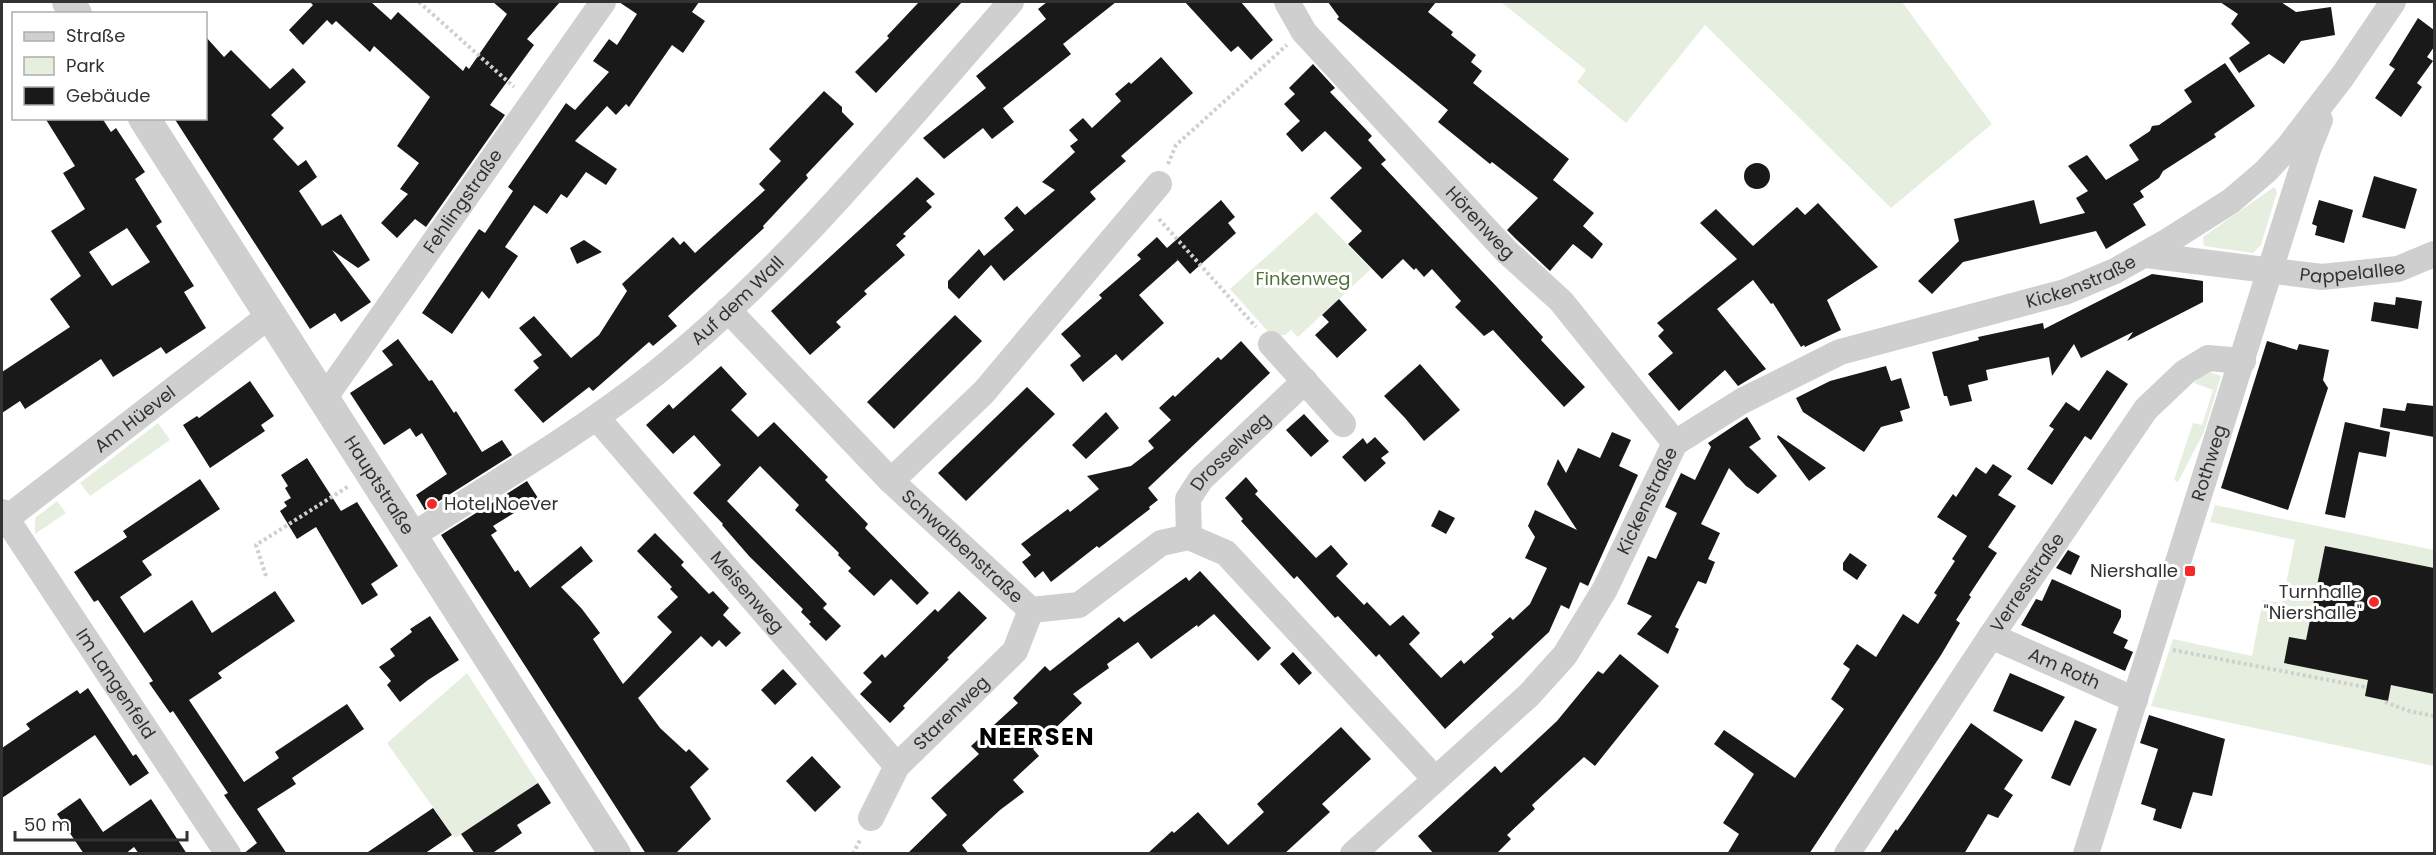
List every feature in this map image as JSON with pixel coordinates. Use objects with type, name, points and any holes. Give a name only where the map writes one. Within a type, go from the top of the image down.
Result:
[{"type":"street","name":"Fehlingstraße","points":[[323,400],[603,2]]},
{"type":"street","name":"Auf dem Wall","points":[[410,537],[597,418],[658,372],[728,310],[832,206],[1011,2]]},
{"type":"street","name":"Hörenweg","points":[[1287,2],[1304,32],[1506,251],[1561,301],[1675,443]]},
{"type":"street","name":"Kickenstraße","points":[[1353,854],[1529,695],[1565,655],[1605,589],[1675,443],[1742,401],[1839,352],[2048,297],[2098,279],[2146,255],[2224,205],[2266,171],[2309,122],[2393,2]]},
{"type":"street","name":"Rothweg","points":[[2086,854],[2308,150],[2342,77]]},
{"type":"street","name":"Hauptstraße","points":[[145,120],[615,854]]},
{"type":"street","points":[[891,481],[984,392],[1152,193]]},
{"type":"street","name":"Pappelallee","points":[[2270,270],[2322,278],[2398,270],[2434,254]]},
{"type":"street","name":"Kickenstraße","points":[[2146,255],[2270,270]]},
{"type":"street","name":"Schwalbenstraße","points":[[728,310],[891,481],[1031,610],[1079,605],[1161,543],[1189,537]]},
{"type":"street","name":"Am Hüevel","points":[[3,518],[269,316]]},
{"type":"street","points":[[1271,344],[1343,424]]},
{"type":"street","name":"Verresstraße","points":[[1846,854],[2146,409],[2185,372],[2208,358],[2242,361]]},
{"type":"street","name":"Drosselweg","points":[[1189,537],[1188,499],[1201,479],[1305,381]]},
{"type":"street","name":"Meisenweg","points":[[597,418],[897,766]]},
{"type":"street","name":"Im Langenfeld","points":[[3,518],[228,854]]},
{"type":"street","points":[[1189,537],[1226,553],[1435,779]]},
{"type":"street","name":"Starenweg","points":[[871,818],[897,766],[1016,651],[1031,610]]},
{"type":"street","name":"Am Roth","points":[[1991,636],[2135,700]]},
{"type":"path","points":[[419,2],[533,103]]},
{"type":"path","points":[[1271,344],[1152,193],[1176,145],[1304,32]]},
{"type":"path","points":[[266,576],[256,545],[369,472]]},
{"type":"path","points":[[2152,646],[2365,687]]},
{"type":"path","points":[[2385,702],[2409,711],[2434,716]]},
{"type":"green space","points":[[1501,2],[1902,2],[1992,124],[1891,208],[1705,25],[1626,123],[1577,82],[1586,70]]},
{"type":"green space","points":[[2274,187],[2277,192],[2261,245],[2253,253],[2204,246],[2203,237]]},
{"type":"green space","name":"Finkenweg","points":[[1316,212],[1371,269],[1298,337],[1291,330],[1285,335],[1271,335],[1230,289]]},
{"type":"green space","points":[[2207,371],[2221,376],[2204,432],[2178,482],[2174,480],[2193,423],[2202,425],[2213,390],[2194,383]]},
{"type":"green space","points":[[158,423],[170,440],[90,496],[80,483]]},
{"type":"green space","points":[[57,501],[66,513],[35,534],[35,518]]},
{"type":"green space","points":[[2215,505],[2434,550],[2434,766],[2151,706],[2173,639],[2252,656],[2263,600],[2282,603],[2295,540],[2210,522]]},
{"type":"green space","points":[[467,673],[538,783],[455,838],[387,743]]},
{"type":"building","points":[[310,2],[371,2],[391,20],[398,12],[463,71],[466,66],[469,69],[507,14],[493,2],[560,2],[527,39],[534,45],[490,105],[505,115],[426,227],[415,219],[397,238],[381,223],[408,194],[400,189],[419,163],[397,146],[430,97],[374,46],[370,52],[336,21],[332,25],[327,20],[303,45],[289,30],[313,5]]},
{"type":"building","points":[[619,2],[699,2],[692,12],[705,21],[683,53],[672,45],[629,107],[626,104],[616,115],[607,106],[575,141],[617,169],[606,185],[586,172],[567,198],[561,194],[547,214],[534,205],[505,247],[518,256],[489,299],[482,291],[452,334],[422,313],[479,229],[485,233],[513,191],[508,187],[566,103],[575,110],[609,72],[593,61],[609,39],[617,45],[637,14]]},
{"type":"building","points":[[919,2],[962,2],[876,93],[855,72],[889,38],[887,36]]},
{"type":"building","points":[[1047,2],[1116,2],[1063,44],[1071,54],[1003,108],[1014,122],[992,139],[983,128],[944,159],[923,138],[986,88],[976,76],[1046,19],[1038,9]]},
{"type":"building","points":[[1185,2],[1241,2],[1273,40],[1251,60],[1238,46],[1231,52]]},
{"type":"building","points":[[1328,2],[1436,2],[1428,12],[1476,55],[1471,62],[1482,71],[1473,83],[1569,159],[1553,180],[1594,213],[1583,226],[1603,244],[1592,259],[1573,244],[1550,271],[1517,240],[1507,230],[1538,198],[1492,162],[1490,164],[1438,122],[1448,110],[1337,19],[1339,17]]},
{"type":"building","points":[[2220,2],[2281,2],[2296,12],[2331,7],[2335,35],[2301,41],[2284,64],[2269,54],[2239,73],[2229,58],[2250,43],[2231,24],[2238,14]]},
{"type":"building","points":[[2418,18],[2434,30],[2434,47],[2427,57],[2433,61],[2417,83],[2422,87],[2401,117],[2375,98],[2395,69],[2389,65]]},
{"type":"building","points":[[207,38],[224,57],[231,50],[270,89],[293,68],[306,82],[271,115],[284,128],[273,139],[298,166],[306,160],[317,177],[299,191],[322,226],[341,214],[370,260],[358,268],[332,250],[371,302],[341,322],[335,313],[310,329],[175,120],[207,120]]},
{"type":"building","points":[[1161,57],[1193,93],[1121,156],[1126,161],[1090,192],[1096,199],[1004,281],[991,265],[959,299],[948,288],[948,281],[979,249],[984,256],[1014,230],[1004,218],[1017,206],[1025,215],[1055,190],[1042,182],[1075,152],[1070,146],[1078,140],[1069,130],[1083,118],[1092,128],[1121,101],[1115,94],[1129,82],[1131,84]]},
{"type":"building","points":[[2225,63],[2255,106],[2214,134],[2216,137],[2163,171],[2159,178],[2140,191],[2144,197],[2133,204],[2146,225],[2106,249],[2096,231],[1963,262],[1932,294],[1918,281],[1959,241],[1954,219],[2034,200],[2040,224],[2085,213],[2076,198],[2088,191],[2068,166],[2087,155],[2106,180],[2139,160],[2129,145],[2150,131],[2152,126],[2159,125],[2192,102],[2184,90]]},
{"type":"building","points":[[1313,64],[1335,88],[1330,92],[1372,136],[1368,140],[1386,160],[1381,164],[1543,337],[1541,340],[1585,387],[1564,407],[1493,330],[1484,336],[1455,307],[1461,301],[1432,269],[1424,277],[1403,259],[1382,279],[1348,244],[1362,231],[1330,198],[1362,168],[1325,131],[1302,152],[1286,134],[1300,121],[1284,104],[1295,94],[1289,88]]},
{"type":"building","points":[[824,91],[842,107],[842,112],[854,124],[806,175],[808,178],[763,226],[764,228],[668,316],[677,326],[653,346],[649,342],[593,391],[589,387],[543,423],[514,390],[539,368],[533,361],[542,355],[519,328],[534,316],[571,358],[599,335],[627,291],[622,284],[673,237],[680,245],[684,241],[695,253],[765,190],[759,184],[781,161],[769,149]]},
{"type":"building","points":[[46,120],[103,120],[111,132],[116,128],[145,172],[135,179],[162,222],[156,226],[194,286],[184,292],[206,328],[166,354],[161,347],[113,377],[101,359],[25,409],[20,401],[2,413],[2,372],[70,327],[50,299],[81,276],[51,231],[85,209],[63,173],[75,166]],"holes":[[[127,228],[150,262],[112,286],[89,252]]]},
{"type":"building","points":[[1757,163],[1766,167],[1770,176],[1766,185],[1757,189],[1748,185],[1744,176],[1748,167]]},
{"type":"building","points":[[2374,176],[2417,189],[2405,229],[2362,217]]},
{"type":"building","points":[[917,177],[935,194],[926,201],[932,207],[903,234],[906,236],[896,245],[905,255],[864,291],[867,294],[836,322],[841,327],[810,355],[771,311]]},
{"type":"building","points":[[1221,200],[1235,217],[1228,223],[1236,233],[1190,274],[1178,260],[1139,295],[1164,323],[1122,361],[1116,354],[1083,382],[1070,365],[1081,356],[1061,334],[1102,298],[1099,295],[1141,259],[1137,255],[1157,237],[1167,248]]},
{"type":"building","points":[[2319,200],[2353,210],[2344,243],[2315,235],[2317,226],[2312,224]]},
{"type":"building","points":[[1818,203],[1878,267],[1827,300],[1841,330],[1801,347],[1773,303],[1771,304],[1753,280],[1717,309],[1766,369],[1738,386],[1725,370],[1679,411],[1648,374],[1673,353],[1658,336],[1664,330],[1657,323],[1737,259],[1700,223],[1716,209],[1753,246],[1797,207],[1805,215]]},
{"type":"building","points":[[584,240],[602,252],[577,264],[570,248]]},
{"type":"building","points":[[2152,274],[2203,281],[2203,302],[2127,341],[2133,332],[2081,358],[2074,344],[2052,376],[2049,357],[1986,370],[1988,380],[1968,385],[1972,401],[1950,406],[1947,396],[1944,396],[1932,352],[1979,340],[1978,337],[2043,323],[2044,329]]},
{"type":"building","points":[[2396,297],[2422,301],[2418,329],[2371,321],[2374,302],[2395,305]]},
{"type":"building","points":[[1339,299],[1367,330],[1337,358],[1315,335],[1329,322],[1322,315]]},
{"type":"building","points":[[955,315],[982,341],[894,429],[867,402]]},
{"type":"building","points":[[398,339],[429,381],[432,380],[454,413],[456,411],[482,452],[502,440],[512,455],[425,510],[416,495],[447,474],[422,433],[416,437],[410,428],[384,445],[350,393],[393,365],[382,351]]},
{"type":"building","points":[[1241,341],[1270,373],[1148,488],[1158,500],[1149,507],[1150,509],[1051,582],[1043,571],[1035,578],[1022,562],[1031,555],[1021,544],[1068,509],[1070,512],[1099,489],[1087,476],[1131,466],[1154,448],[1148,441],[1171,420],[1159,408],[1173,395],[1175,397],[1218,357],[1221,360]]},
{"type":"building","points":[[2267,341],[2297,350],[2299,344],[2329,350],[2323,380],[2328,388],[2288,510],[2221,488]]},
{"type":"building","points":[[1420,364],[1460,410],[1424,441],[1384,396]]},
{"type":"building","points":[[721,366],[747,394],[731,410],[758,437],[774,422],[828,477],[825,480],[868,524],[865,528],[929,593],[917,605],[891,579],[874,596],[848,571],[851,568],[838,555],[839,553],[795,510],[799,505],[760,466],[727,501],[827,604],[823,608],[841,626],[826,641],[809,624],[811,622],[801,612],[803,609],[749,556],[723,524],[693,493],[721,465],[694,435],[673,454],[646,425],[669,404],[673,409]]},
{"type":"building","points":[[1886,366],[1891,381],[1901,378],[1910,408],[1900,411],[1903,421],[1881,427],[1864,452],[1803,412],[1796,398],[1830,381]]},
{"type":"building","points":[[2107,370],[2128,384],[2091,440],[2085,436],[2052,485],[2027,469],[2054,429],[2049,426],[2066,402],[2079,411]]},
{"type":"building","points":[[250,381],[274,416],[261,425],[265,431],[210,468],[183,425],[197,416],[199,418]]},
{"type":"building","points":[[1027,387],[1055,414],[966,501],[938,473]]},
{"type":"building","points":[[2407,403],[2434,406],[2434,437],[2380,427],[2383,408],[2405,411]]},
{"type":"building","points":[[1106,412],[1119,428],[1086,459],[1072,445]]},
{"type":"building","points":[[1304,414],[1329,441],[1311,457],[1286,430]]},
{"type":"building","points":[[1747,417],[1761,439],[1749,447],[1777,476],[1758,494],[1746,486],[1729,468],[1701,524],[1720,533],[1708,559],[1715,562],[1706,584],[1698,581],[1675,627],[1679,629],[1668,654],[1637,634],[1652,616],[1627,604],[1648,556],[1656,559],[1677,513],[1665,507],[1681,473],[1695,480],[1711,447],[1708,443]]},
{"type":"building","points":[[2345,422],[2390,432],[2386,457],[2359,452],[2345,518],[2325,514]]},
{"type":"building","points":[[1612,432],[1631,440],[1619,466],[1638,475],[1588,586],[1580,582],[1569,609],[1561,605],[1549,632],[1445,729],[1379,654],[1376,657],[1338,616],[1335,618],[1297,576],[1294,579],[1241,521],[1243,519],[1225,498],[1246,477],[1258,491],[1255,494],[1316,558],[1331,545],[1348,564],[1336,576],[1364,605],[1367,602],[1390,626],[1403,615],[1420,633],[1409,644],[1441,678],[1461,660],[1464,664],[1494,637],[1491,634],[1510,617],[1513,620],[1530,604],[1547,568],[1525,558],[1535,537],[1528,526],[1535,510],[1577,530],[1547,484],[1558,459],[1566,473],[1578,448],[1600,458]]},
{"type":"building","points":[[1778,435],[1826,468],[1809,481],[1777,437]]},
{"type":"building","points":[[1375,437],[1389,452],[1381,458],[1386,463],[1365,482],[1342,457],[1363,438],[1367,444]]},
{"type":"building","points":[[307,458],[341,511],[357,502],[398,566],[371,584],[378,595],[362,605],[316,527],[297,539],[280,511],[287,506],[284,502],[291,498],[285,488],[288,486],[281,475]]},
{"type":"building","points":[[1993,464],[2012,476],[1998,495],[2016,506],[1988,547],[1997,553],[1969,595],[1971,597],[1956,620],[1960,623],[1941,655],[1809,854],[1727,854],[1739,834],[1723,823],[1754,774],[1714,744],[1724,730],[1795,778],[1844,709],[1831,699],[1850,669],[1843,664],[1857,644],[1876,657],[1903,614],[1918,624],[1937,595],[1934,593],[1955,561],[1952,559],[1967,536],[1937,517],[1953,494],[1956,497],[1976,467],[1986,474]]},
{"type":"building","points":[[200,479],[220,509],[142,561],[152,575],[120,597],[144,633],[192,600],[212,633],[275,591],[295,621],[218,673],[222,678],[189,700],[244,782],[279,758],[275,752],[347,704],[364,729],[292,778],[296,784],[257,809],[287,854],[243,854],[257,843],[224,795],[228,793],[173,711],[170,713],[149,683],[153,681],[98,600],[94,602],[74,572],[127,537],[123,531]]},
{"type":"building","points":[[527,481],[538,498],[493,526],[497,531],[491,535],[515,572],[518,570],[530,588],[581,546],[593,561],[561,587],[600,633],[593,639],[623,684],[672,632],[657,617],[678,597],[670,589],[672,587],[637,551],[655,533],[684,562],[681,565],[709,594],[713,591],[729,608],[723,615],[741,633],[726,647],[719,640],[712,647],[701,636],[638,698],[660,728],[686,752],[689,749],[709,769],[690,787],[711,819],[675,854],[646,854],[441,535]]},
{"type":"building","points":[[1439,510],[1455,518],[1446,534],[1431,526]]},
{"type":"building","name":"Turnhalle \"Niershalle\"","points":[[2325,546],[2434,568],[2434,694],[2391,685],[2388,701],[2365,696],[2368,680],[2284,663],[2289,637],[2306,640]]},
{"type":"building","points":[[2068,550],[2080,556],[2071,575],[2056,568]]},
{"type":"building","points":[[1850,553],[1867,565],[1857,580],[1843,570],[1843,563]]},
{"type":"building","points":[[1200,571],[1271,648],[1258,661],[1214,614],[1151,659],[1138,642],[1107,664],[1109,668],[1073,694],[1082,703],[1033,749],[1039,756],[1013,780],[1024,792],[1000,810],[962,845],[969,854],[907,854],[947,815],[931,798],[979,754],[971,746],[1018,703],[1013,698],[1045,666],[1050,671],[1119,617],[1124,622],[1186,577],[1189,581]]},
{"type":"building","points":[[2052,579],[2121,610],[2121,617],[2113,633],[2128,640],[2124,648],[2133,652],[2125,671],[2021,625],[2036,599],[2042,601]]},
{"type":"building","points":[[959,591],[987,618],[947,658],[949,659],[903,706],[905,708],[890,723],[860,694],[872,682],[863,673],[882,654],[885,658],[935,609],[938,612]]},
{"type":"building","points":[[430,616],[459,660],[400,702],[387,685],[391,681],[379,667],[395,656],[390,649],[412,632],[410,629]]},
{"type":"building","points":[[1293,652],[1312,673],[1299,685],[1280,664]]},
{"type":"building","points":[[1620,654],[1659,686],[1595,766],[1584,757],[1532,805],[1535,809],[1507,835],[1511,839],[1496,854],[1434,854],[1418,836],[1495,766],[1501,773],[1557,721],[1598,671],[1603,674]]},
{"type":"building","points":[[783,669],[797,684],[775,705],[761,690]]},
{"type":"building","points":[[2010,673],[2065,697],[2042,732],[1993,711]]},
{"type":"building","points":[[88,688],[133,756],[136,754],[149,773],[130,786],[95,735],[2,798],[2,748],[30,729],[26,724],[77,690],[80,694]]},
{"type":"building","points":[[2149,715],[2225,739],[2212,796],[2193,792],[2181,829],[2153,820],[2156,809],[2141,804],[2158,749],[2140,743]]},
{"type":"building","points":[[2075,720],[2097,729],[2070,786],[2051,778]]},
{"type":"building","points":[[1971,723],[2023,760],[2004,789],[2013,795],[1998,818],[1988,814],[1964,854],[1879,854],[1905,820]]},
{"type":"building","points":[[1341,727],[1371,759],[1322,804],[1330,812],[1284,854],[1147,854],[1172,831],[1174,833],[1198,812],[1228,845],[1264,812],[1257,804]]},
{"type":"building","points":[[812,756],[841,787],[815,812],[786,781]]},
{"type":"building","points":[[538,783],[551,803],[517,825],[522,833],[491,854],[475,854],[461,834]]},
{"type":"building","points":[[80,798],[103,832],[151,799],[187,854],[139,854],[134,847],[125,854],[84,854],[57,814]]},
{"type":"building","points":[[433,808],[452,835],[424,854],[365,854]]},
{"type":"place","name":"Hotel Noever","points":[[432,504]]},
{"type":"place","name":"Niershalle","points":[[2190,571]]},
{"type":"place","name":"Turnhalle \"Niershalle\"","points":[[2374,602]]},
{"type":"district","name":"NEERSEN","points":[[1037,737]]}]
